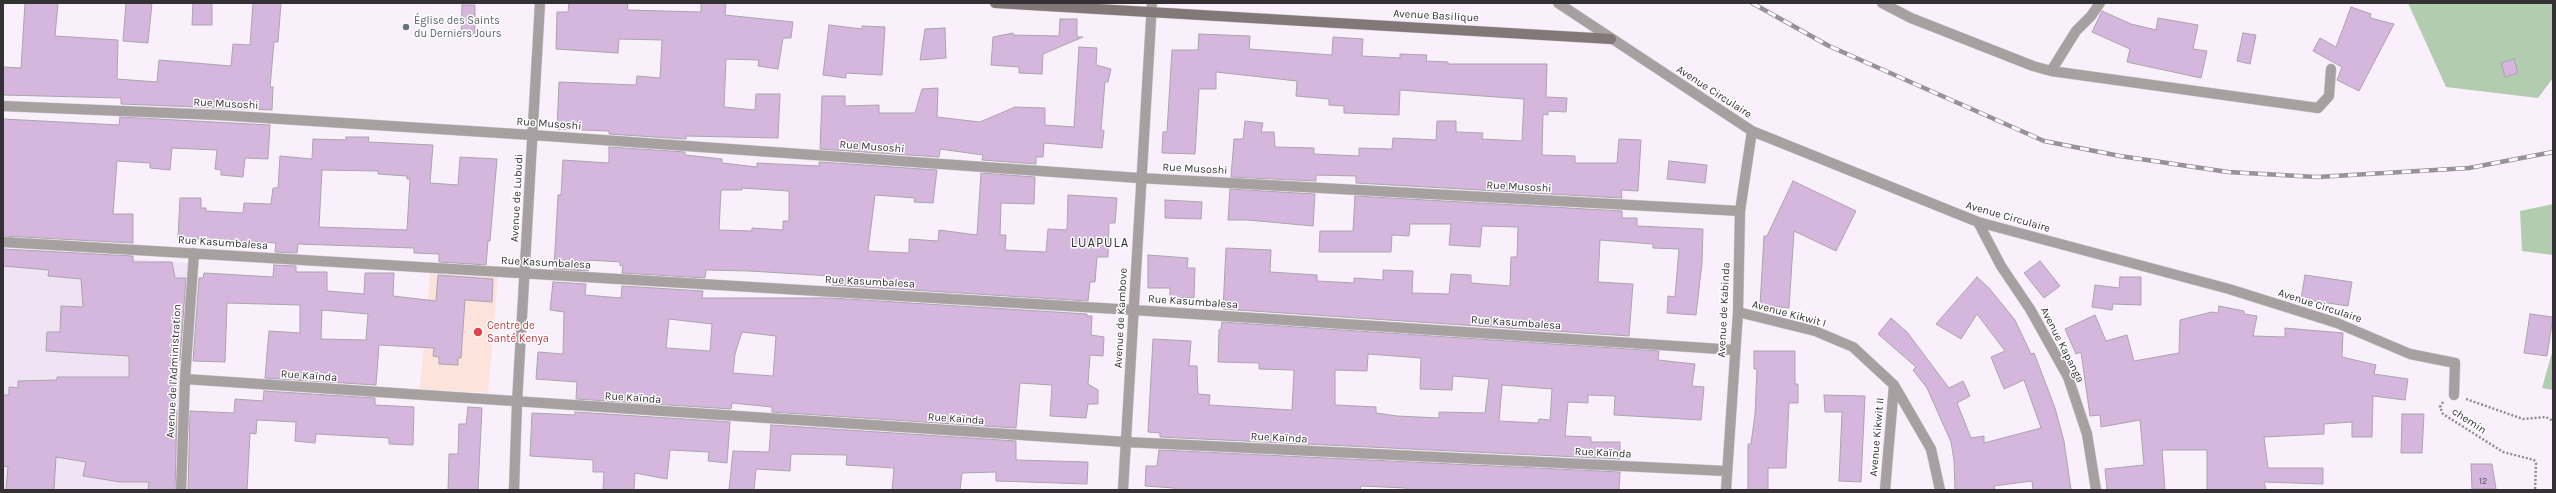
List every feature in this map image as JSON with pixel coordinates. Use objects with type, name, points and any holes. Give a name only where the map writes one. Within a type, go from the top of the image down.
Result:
[{"type":"street","name":"Avenue de Lubudi","points":[[514,490],[517,403],[526,274],[532,134],[540,3]]},
{"type":"street","name":"Avenue Basilique","points":[[995,3],[1151,7],[1611,39]]},
{"type":"street","name":"Avenue Circulaire","points":[[1558,3],[1752,131],[1978,222],[2229,288],[2337,323],[2410,354],[2455,363],[2454,395]]},
{"type":"street","points":[[1882,3],[1911,18],[2033,66],[2051,71],[2318,108],[2329,96],[2331,69]]},
{"type":"street","points":[[2051,71],[2076,31],[2091,16],[2100,3]]},
{"type":"street","name":"Avenue de Kambove","points":[[1123,490],[1134,310],[1139,178],[1151,7]]},
{"type":"street","name":"Rue Musoshi","points":[[3,106],[218,115],[532,134],[1139,178],[1740,211]]},
{"type":"street","name":"Avenue de Kabinda","points":[[1726,490],[1726,471],[1738,312],[1740,211],[1752,131]]},
{"type":"street","name":"Avenue Kapanga","points":[[1978,222],[2001,266],[2030,309],[2068,377],[2088,434],[2096,490]]},
{"type":"street","name":"Rue Kasumbalesa","points":[[3,242],[1134,310],[1735,350]]},
{"type":"street","name":"Avenue de l'Administration","points":[[181,490],[184,379],[194,253]]},
{"type":"street","name":"Avenue Kikwit I","points":[[1738,312],[1815,331],[1853,347],[1894,385],[1931,449],[1940,490]]},
{"type":"street","name":"Rue Kaïnda","points":[[184,379],[517,403],[1126,442],[1726,471]]},
{"type":"street","name":"Avenue Kikwit II","points":[[1884,490],[1894,385]]},
{"type":"path","name":"chemin","points":[[2535,490],[2536,463],[2534,460],[2503,452],[2443,414],[2440,408],[2445,398],[2454,395],[2523,419],[2546,417],[2553,421]]},
{"type":"shaded area","points":[[3,250],[188,263],[181,490],[3,490]]},
{"type":"shaded area","name":"Centre de Santé Kenya","points":[[430,274],[498,277],[488,393],[420,389]],"holes":[[[438,275],[493,279],[492,302],[461,300],[460,307],[465,308],[461,358],[458,358],[458,365],[439,364],[439,357],[433,356]]]},
{"type":"green space","points":[[2408,3],[2553,3],[2553,78],[2538,98],[2446,87]]},
{"type":"green space","points":[[2553,204],[2553,255],[2522,251],[2520,211]]},
{"type":"green space","points":[[2553,349],[2553,390],[2542,388]]},
{"type":"building","points":[[25,3],[58,3],[55,36],[118,40],[117,79],[157,82],[159,60],[231,66],[233,44],[250,45],[253,3],[281,3],[278,42],[274,42],[270,87],[273,87],[272,110],[121,104],[121,98],[3,95],[3,67],[21,68]]},
{"type":"building","points":[[126,3],[152,3],[148,43],[123,41]]},
{"type":"building","points":[[193,3],[212,3],[212,25],[192,25]]},
{"type":"building","points":[[569,3],[628,3],[627,10],[701,12],[701,3],[726,3],[725,15],[793,22],[791,38],[783,38],[778,69],[758,66],[759,60],[726,59],[724,107],[755,110],[756,94],[780,94],[778,138],[686,136],[686,139],[609,134],[609,131],[557,129],[559,82],[636,85],[637,76],[660,78],[662,40],[619,39],[618,53],[556,49],[557,12],[568,12]]},
{"type":"building","points":[[462,5],[475,5],[475,36],[461,36]]},
{"type":"building","points":[[2351,7],[2371,14],[2370,18],[2394,24],[2359,91],[2337,80],[2342,67],[2313,51],[2320,38],[2336,47]]},
{"type":"building","points":[[2102,11],[2131,24],[2156,30],[2158,18],[2198,25],[2193,49],[2207,51],[2201,78],[2127,62],[2130,49],[2092,32]]},
{"type":"building","points":[[1060,19],[1077,19],[1077,37],[1083,37],[1043,54],[1042,74],[1019,73],[1019,67],[991,65],[993,37],[1013,33],[1013,35],[1059,36]]},
{"type":"building","points":[[829,25],[862,29],[862,26],[885,27],[882,75],[846,73],[846,78],[823,75]]},
{"type":"building","points":[[945,28],[946,58],[920,60],[925,29]]},
{"type":"building","points":[[2243,33],[2256,35],[2250,64],[2237,61]]},
{"type":"building","points":[[1199,34],[1250,36],[1249,49],[1332,55],[1333,37],[1363,39],[1362,56],[1400,58],[1400,54],[1427,55],[1426,61],[1448,62],[1448,64],[1547,64],[1546,97],[1567,98],[1566,112],[1548,111],[1548,115],[1543,114],[1542,155],[1575,156],[1575,163],[1617,163],[1619,139],[1641,140],[1638,191],[1621,190],[1622,198],[1356,183],[1356,176],[1316,175],[1316,181],[1231,177],[1234,139],[1243,139],[1245,121],[1263,123],[1261,132],[1274,132],[1275,147],[1314,148],[1314,154],[1359,156],[1359,148],[1392,149],[1393,138],[1436,140],[1437,121],[1456,121],[1456,132],[1483,133],[1482,139],[1522,141],[1524,99],[1400,90],[1399,115],[1344,113],[1344,106],[1329,105],[1329,99],[1296,96],[1297,81],[1216,72],[1216,89],[1199,89],[1195,154],[1162,153],[1163,132],[1167,132],[1172,50],[1198,50]]},
{"type":"building","points":[[1079,47],[1097,48],[1096,65],[1111,69],[1108,82],[1105,82],[1101,130],[1104,131],[1102,148],[1044,143],[1043,157],[1036,157],[1036,164],[982,160],[983,155],[940,149],[939,157],[820,149],[822,96],[845,96],[845,106],[879,105],[879,113],[915,113],[922,89],[938,88],[937,117],[980,122],[1015,107],[1045,108],[1045,125],[1074,127]]},
{"type":"building","points":[[2514,59],[2518,73],[2505,77],[2501,63]]},
{"type":"building","points":[[120,117],[270,125],[268,159],[245,158],[243,177],[221,175],[221,170],[215,169],[217,150],[172,148],[170,170],[150,168],[150,163],[117,161],[113,214],[133,214],[133,243],[3,236],[3,119],[119,125]]},
{"type":"building","points":[[346,137],[369,137],[368,142],[433,145],[430,183],[458,185],[460,157],[497,159],[490,241],[488,241],[486,265],[439,262],[439,254],[414,253],[414,248],[298,244],[297,253],[275,252],[276,243],[178,238],[180,198],[201,198],[201,208],[206,208],[206,211],[243,213],[244,203],[271,204],[273,188],[278,188],[280,156],[312,159],[313,139],[346,140]],"holes":[[[322,170],[378,171],[378,174],[407,176],[407,179],[410,179],[407,230],[319,227]]]},
{"type":"building","points":[[609,147],[685,152],[685,155],[722,159],[722,163],[757,167],[757,163],[819,166],[819,162],[937,170],[933,203],[914,202],[915,198],[875,195],[868,251],[909,253],[909,239],[938,241],[939,230],[977,235],[981,173],[1035,177],[1034,204],[1001,203],[1000,235],[1006,235],[1005,250],[1046,252],[1048,229],[1067,230],[1068,195],[1117,198],[1115,223],[1109,223],[1108,257],[1097,257],[1095,282],[1090,282],[1088,301],[832,285],[832,276],[749,271],[706,270],[705,278],[622,273],[623,265],[620,266],[620,262],[589,260],[588,271],[554,269],[558,195],[561,195],[563,160],[609,163]],"holes":[[[742,188],[789,191],[789,221],[783,221],[783,230],[752,228],[752,231],[719,230],[721,190],[742,190]]]},
{"type":"building","points":[[1669,161],[1707,165],[1705,183],[1667,179]]},
{"type":"building","points":[[1793,181],[1856,211],[1836,251],[1794,231],[1789,308],[1760,305],[1764,236],[1767,236]]},
{"type":"building","points":[[1230,189],[1315,194],[1313,226],[1248,220],[1228,220]]},
{"type":"building","points":[[1355,196],[1622,211],[1622,218],[1637,218],[1637,226],[1703,229],[1702,263],[1696,315],[1667,313],[1668,296],[1675,297],[1679,249],[1653,248],[1653,244],[1600,240],[1598,282],[1633,284],[1629,336],[1223,309],[1226,248],[1271,250],[1270,272],[1317,275],[1317,281],[1354,283],[1354,278],[1383,280],[1383,270],[1413,271],[1412,293],[1449,294],[1451,274],[1471,275],[1471,283],[1510,286],[1511,257],[1517,257],[1518,227],[1482,226],[1480,247],[1449,245],[1451,224],[1410,224],[1409,236],[1392,235],[1391,252],[1319,252],[1320,231],[1353,231]]},
{"type":"building","points":[[1165,200],[1202,202],[1201,219],[1165,218]]},
{"type":"building","points":[[3,249],[133,256],[133,262],[172,262],[175,278],[186,278],[180,360],[177,362],[173,410],[177,410],[175,490],[148,490],[149,482],[120,482],[83,476],[86,462],[56,457],[54,490],[6,490],[8,467],[3,466],[3,395],[9,395],[9,387],[18,388],[18,381],[57,380],[57,377],[129,377],[129,356],[46,351],[47,332],[60,332],[61,306],[83,307],[81,279],[48,276],[49,270],[3,266]]},
{"type":"building","points":[[1148,255],[1188,258],[1187,268],[1195,268],[1194,298],[1170,298],[1170,288],[1148,288]]},
{"type":"building","points":[[2040,261],[2060,286],[2044,298],[2024,273]]},
{"type":"building","points":[[274,265],[296,266],[296,272],[327,272],[327,291],[364,294],[365,273],[394,273],[393,296],[436,301],[438,275],[493,279],[492,302],[465,300],[461,358],[458,358],[458,365],[439,364],[439,357],[433,356],[434,348],[379,345],[376,385],[265,378],[269,331],[300,333],[300,305],[227,303],[225,362],[193,361],[199,278],[203,278],[204,273],[273,277]],"holes":[[[322,310],[368,314],[366,340],[321,339]]]},
{"type":"building","points":[[2305,275],[2352,282],[2348,306],[2301,299]]},
{"type":"building","points":[[1977,277],[1989,288],[2015,320],[2031,354],[2034,353],[2055,408],[2064,441],[2071,490],[2033,490],[2032,481],[1994,486],[1995,490],[1955,490],[1954,460],[1951,442],[1927,388],[1913,370],[1916,367],[1878,334],[1891,318],[1907,332],[1949,388],[1963,381],[1970,396],[1957,403],[1971,438],[1984,436],[1984,443],[2041,428],[2024,380],[2004,389],[1991,357],[2005,351],[1977,314],[1961,339],[1936,324]]},
{"type":"building","points":[[2120,277],[2141,277],[2141,305],[2113,304],[2112,310],[2092,307],[2095,285],[2119,288]]},
{"type":"building","points":[[553,282],[586,284],[585,295],[621,298],[622,286],[703,291],[702,298],[831,298],[1087,314],[1087,316],[1092,316],[1091,335],[1104,337],[1103,356],[1090,355],[1088,384],[1098,390],[1098,404],[1088,404],[1086,418],[1050,416],[1052,385],[1020,383],[1016,428],[772,412],[772,407],[732,403],[731,409],[576,399],[577,382],[536,379],[538,352],[563,354],[564,312],[550,310]],"holes":[[[669,319],[712,324],[710,351],[666,348]],[[742,332],[776,336],[773,376],[733,373],[735,354]]]},
{"type":"building","points":[[2219,306],[2244,311],[2244,314],[2257,316],[2253,336],[2285,337],[2285,328],[2343,333],[2342,357],[2376,365],[2374,374],[2408,379],[2405,400],[2373,396],[2372,437],[2352,437],[2352,422],[2324,424],[2324,434],[2264,437],[2268,468],[2323,468],[2323,484],[2264,482],[2266,490],[2207,490],[2207,450],[2162,450],[2165,490],[2107,490],[2105,469],[2144,465],[2140,420],[2101,427],[2100,415],[2090,416],[2081,352],[2076,354],[2065,329],[2095,315],[2106,341],[2127,335],[2134,361],[2179,353],[2180,320],[2212,312],[2218,313]]},
{"type":"building","points":[[2530,314],[2553,317],[2547,356],[2524,353]]},
{"type":"building","points":[[1222,322],[1659,351],[1658,360],[1695,364],[1692,386],[1704,387],[1701,420],[1614,415],[1615,396],[1588,395],[1588,403],[1568,402],[1565,436],[1591,437],[1591,442],[1620,442],[1620,459],[1160,437],[1160,433],[1148,432],[1153,339],[1191,341],[1189,366],[1197,366],[1198,394],[1210,395],[1209,405],[1292,410],[1294,370],[1259,369],[1259,363],[1218,362],[1219,330],[1221,329]],"holes":[[[1368,354],[1421,358],[1420,389],[1452,390],[1453,376],[1489,379],[1485,413],[1439,412],[1439,418],[1397,416],[1376,413],[1376,407],[1335,405],[1335,370],[1367,371]],[[1502,385],[1552,389],[1550,420],[1539,419],[1538,423],[1499,421]]]},
{"type":"building","points":[[1754,351],[1795,351],[1795,384],[1798,384],[1798,403],[1789,403],[1786,468],[1768,468],[1768,490],[1748,490],[1748,444],[1751,444],[1755,414],[1757,369],[1754,369]]},
{"type":"building","points":[[264,391],[375,398],[375,405],[414,407],[413,445],[389,444],[389,438],[316,434],[315,443],[295,441],[296,422],[257,420],[256,434],[250,433],[247,490],[188,490],[190,411],[234,413],[235,399],[263,401]]},
{"type":"building","points":[[1824,395],[1865,396],[1861,482],[1839,481],[1842,412],[1825,412]]},
{"type":"building","points":[[468,407],[482,408],[478,490],[448,490],[449,454],[458,454],[459,424],[466,424]]},
{"type":"building","points":[[575,412],[730,422],[727,463],[708,461],[709,452],[670,450],[667,479],[635,473],[634,490],[603,490],[604,472],[593,472],[593,460],[530,456],[532,413],[575,415]]},
{"type":"building","points":[[2402,414],[2424,414],[2422,453],[2401,453]]},
{"type":"building","points":[[771,425],[1016,441],[1016,460],[1088,462],[1087,484],[996,481],[996,472],[962,473],[960,490],[892,490],[894,468],[846,465],[847,455],[791,454],[790,471],[756,469],[754,490],[729,490],[733,451],[769,452]]},
{"type":"building","points":[[1159,450],[1620,472],[1619,490],[1406,490],[1406,488],[1361,486],[1360,490],[1174,490],[1174,488],[1145,486],[1146,466],[1157,466]]},
{"type":"building","points":[[2471,464],[2492,464],[2496,489],[2472,489]]},
{"type":"railway","points":[[1752,3],[1829,46],[2044,141],[2120,156],[2228,172],[2317,177],[2469,168],[2553,152]]},
{"type":"place","name":"Église des Saints du Derniers Jours","points":[[406,27]]},
{"type":"place","name":"Centre de Santé Kenya","points":[[478,332]]},
{"type":"district","name":"LUAPULA","points":[[1100,243]]}]
